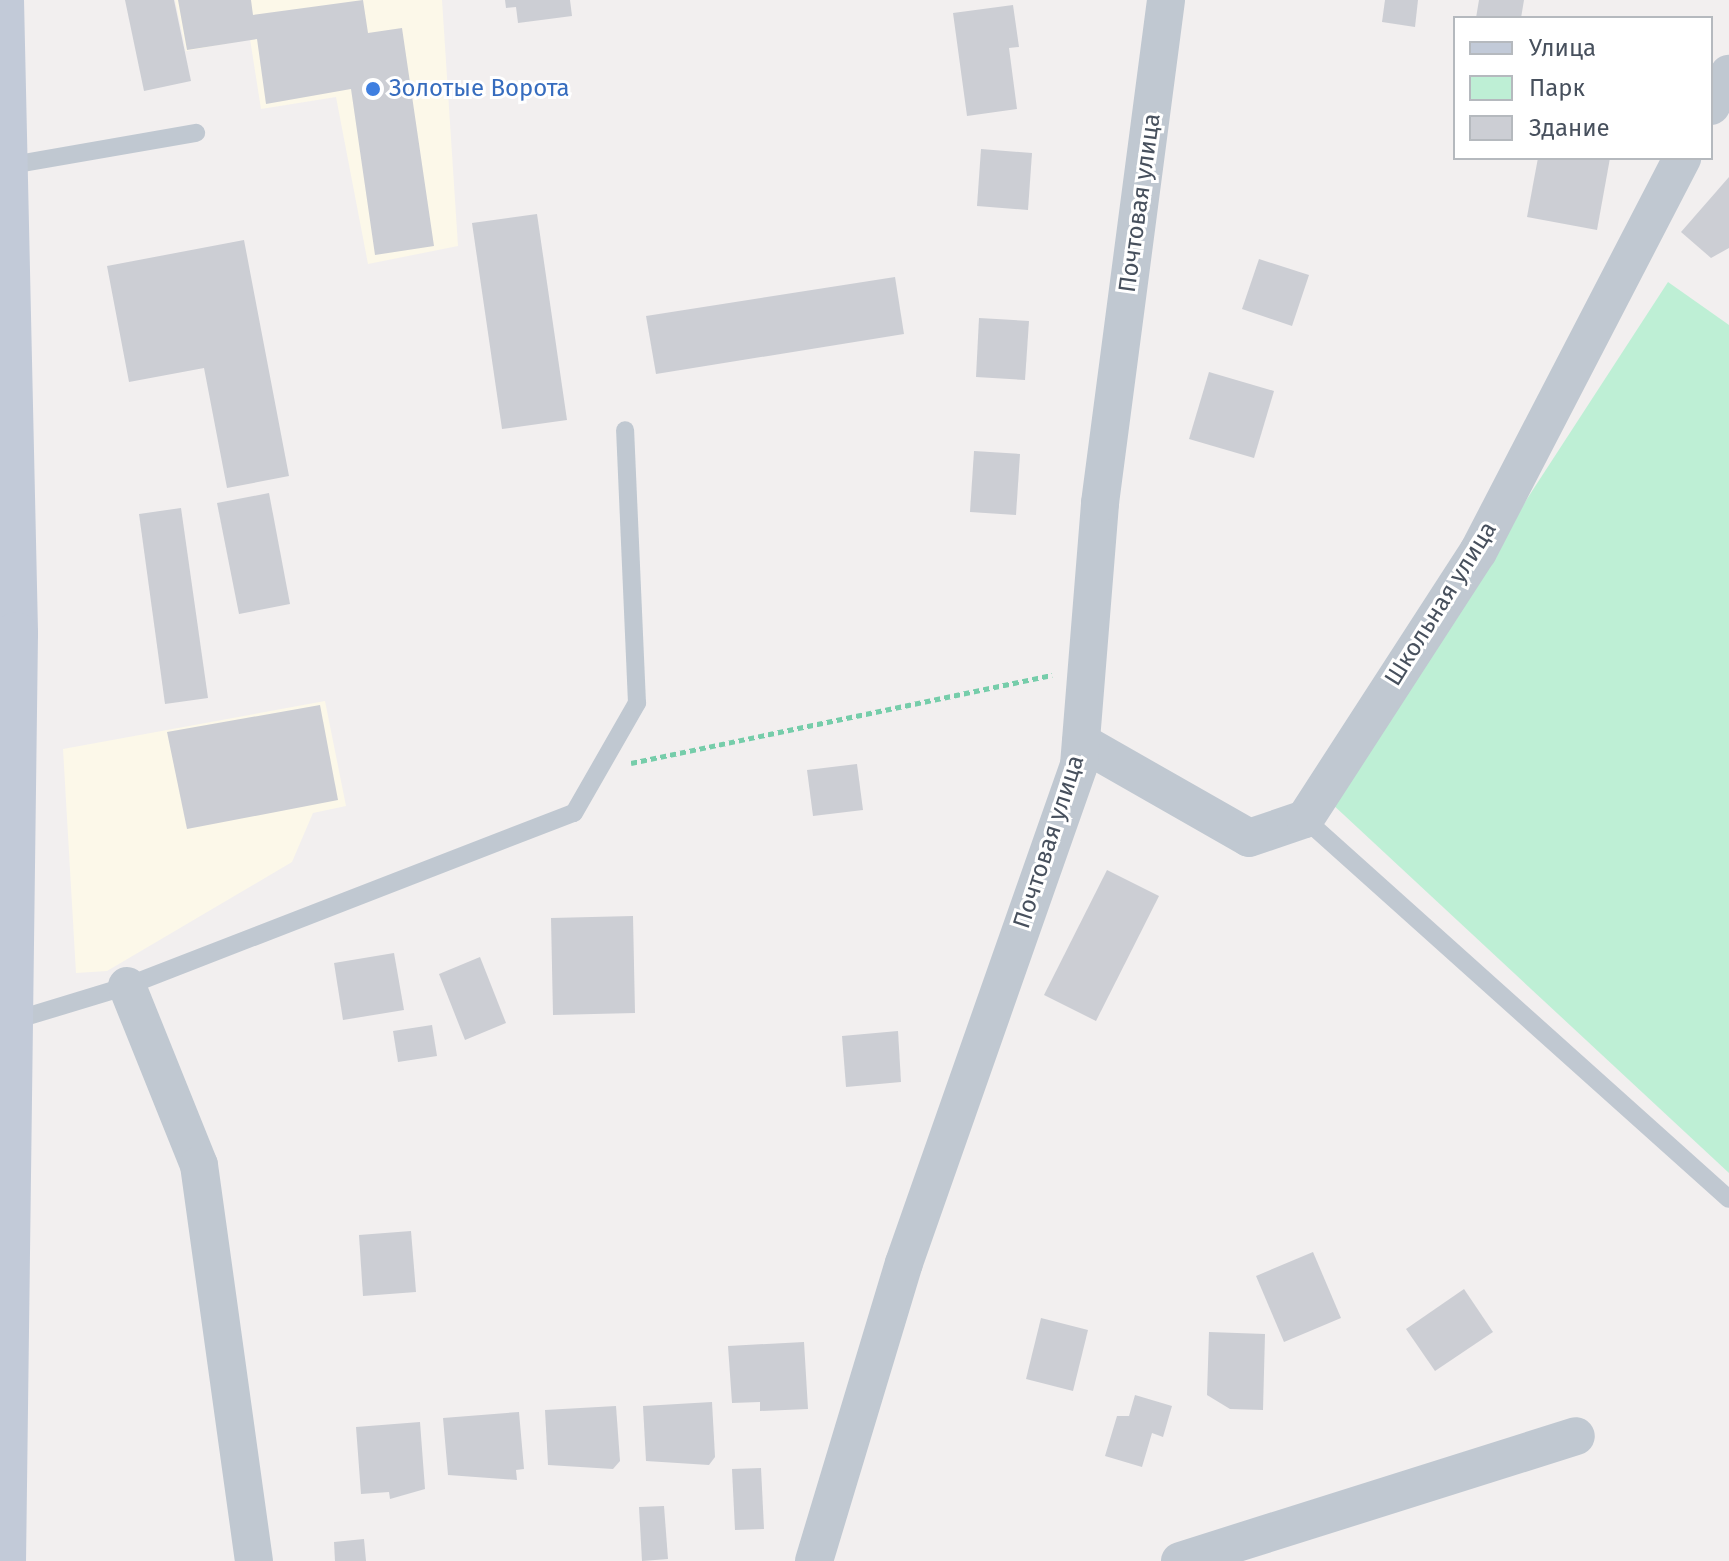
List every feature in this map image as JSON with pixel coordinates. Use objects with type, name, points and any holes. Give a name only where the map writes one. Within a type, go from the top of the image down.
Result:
[{"type":"main road","points":[[2,0],[7,387],[5,930],[12,1021],[2,1193],[4,1561]]},
{"type":"street","name":"Почтовая улица","points":[[814,1561],[904,1263],[1079,765],[1100,503],[1166,0]]},
{"type":"street","points":[[1713,102],[1729,74]]},
{"type":"street","name":"Школьная улица","points":[[1305,819],[1478,552],[1681,160]]},
{"type":"street","points":[[1081,742],[1249,838],[1305,819]]},
{"type":"street","points":[[127,986],[199,1165],[254,1561]]},
{"type":"street","points":[[1180,1561],[1576,1436]]},
{"type":"lane","points":[[3,167],[196,133]]},
{"type":"lane","points":[[12,1021],[127,986],[574,813],[637,703],[625,430]]},
{"type":"lane","points":[[1305,819],[1729,1199]]},
{"type":"path","points":[[599,769],[1087,668]]},
{"type":"shaded area","name":"Золотые Ворота","points":[[175,0],[442,0],[458,246],[368,264],[336,97],[261,109],[250,39],[186,51]]},
{"type":"shaded area","points":[[325,701],[346,806],[313,813],[292,862],[107,971],[76,973],[63,749]]},
{"type":"green space","points":[[1668,282],[1729,325],[1729,1173],[1330,802]]},
{"type":"building","points":[[125,0],[174,0],[191,81],[144,91]]},
{"type":"building","name":"Золотые Ворота","points":[[178,0],[251,0],[253,15],[363,0],[368,33],[402,28],[434,246],[375,255],[351,89],[266,104],[257,39],[187,50]]},
{"type":"building","points":[[505,0],[570,0],[572,16],[518,23],[516,7],[506,8]]},
{"type":"building","points":[[1385,0],[1418,0],[1415,27],[1382,22]]},
{"type":"building","points":[[1479,0],[1524,0],[1521,16],[1476,16]]},
{"type":"building","points":[[1013,5],[1019,47],[1009,48],[1017,109],[967,116],[953,13]]},
{"type":"building","points":[[981,149],[1032,153],[1028,210],[977,206]]},
{"type":"building","points":[[1538,160],[1610,160],[1597,230],[1527,217]]},
{"type":"building","points":[[1729,177],[1729,248],[1711,258],[1681,232]]},
{"type":"building","points":[[537,214],[567,420],[502,429],[472,223]]},
{"type":"building","points":[[244,240],[289,476],[227,488],[204,368],[129,382],[107,266]]},
{"type":"building","points":[[1259,259],[1309,275],[1292,326],[1242,309]]},
{"type":"building","points":[[895,277],[904,334],[656,374],[646,316]]},
{"type":"building","points":[[979,318],[1029,321],[1025,380],[976,377]]},
{"type":"building","points":[[1209,372],[1274,391],[1254,458],[1189,439]]},
{"type":"building","points":[[974,451],[1020,454],[1016,515],[970,512]]},
{"type":"building","points":[[269,493],[290,604],[239,614],[217,503]]},
{"type":"building","points":[[181,508],[208,698],[165,704],[139,514]]},
{"type":"building","points":[[320,705],[338,800],[187,829],[167,732]]},
{"type":"building","points":[[857,764],[863,810],[813,816],[807,770]]},
{"type":"building","points":[[1107,870],[1159,896],[1096,1021],[1044,995]]},
{"type":"building","points":[[633,916],[635,1013],[553,1015],[551,918]]},
{"type":"building","points":[[394,953],[404,1010],[343,1020],[334,963]]},
{"type":"building","points":[[480,957],[506,1023],[465,1040],[439,974]]},
{"type":"building","points":[[432,1025],[437,1056],[398,1062],[393,1031]]},
{"type":"building","points":[[898,1031],[901,1082],[846,1087],[842,1036]]},
{"type":"building","points":[[411,1231],[416,1292],[363,1296],[359,1235]]},
{"type":"building","points":[[1313,1252],[1341,1318],[1284,1342],[1256,1276]]},
{"type":"building","points":[[1464,1289],[1493,1332],[1435,1371],[1406,1329]]},
{"type":"building","points":[[1041,1318],[1088,1330],[1073,1391],[1026,1379]]},
{"type":"building","points":[[1209,1332],[1265,1334],[1263,1410],[1230,1409],[1207,1395]]},
{"type":"building","points":[[804,1342],[808,1409],[760,1411],[760,1402],[732,1403],[728,1346]]},
{"type":"building","points":[[1135,1395],[1172,1406],[1163,1437],[1152,1433],[1142,1467],[1105,1456],[1117,1416],[1129,1416]]},
{"type":"building","points":[[712,1402],[715,1457],[709,1465],[646,1461],[643,1406]]},
{"type":"building","points":[[616,1406],[620,1461],[613,1469],[548,1465],[545,1410]]},
{"type":"building","points":[[519,1412],[524,1469],[516,1470],[517,1480],[448,1475],[443,1418]]},
{"type":"building","points":[[420,1422],[425,1489],[390,1499],[389,1492],[361,1494],[356,1427]]},
{"type":"building","points":[[761,1468],[764,1529],[735,1530],[732,1469]]},
{"type":"building","points":[[664,1506],[668,1559],[642,1561],[639,1507]]},
{"type":"building","points":[[364,1539],[366,1561],[335,1561],[334,1542]]},
{"type":"place","name":"Золотые Ворота","points":[[373,89]]}]
